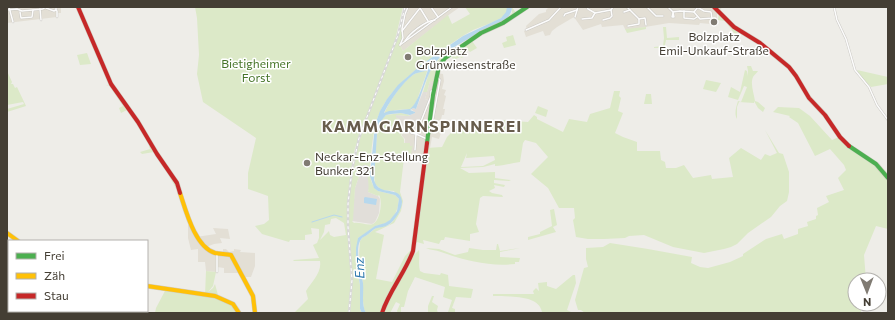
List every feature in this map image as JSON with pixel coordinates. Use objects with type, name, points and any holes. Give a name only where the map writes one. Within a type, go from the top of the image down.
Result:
[{"type":"main road","points":[[78,7],[110,84],[138,122],[157,154],[177,182],[193,232],[206,248],[213,252],[230,255],[253,296],[255,313]]},
{"type":"main road","points":[[382,313],[387,300],[411,255],[427,139],[433,110],[434,91],[440,64],[447,56],[482,33],[503,23],[527,7]]},
{"type":"main road","points":[[714,7],[734,27],[760,44],[789,67],[796,76],[808,98],[823,113],[840,137],[849,146],[876,164],[888,178]]},
{"type":"main road","points":[[7,233],[17,240]]},
{"type":"main road","points":[[148,286],[215,296],[233,304],[239,313]]},
{"type":"street","points":[[9,7],[8,10],[13,22]]},
{"type":"street","points":[[408,7],[405,14],[402,31],[403,38],[400,45],[452,7]]},
{"type":"street","points":[[402,31],[420,7],[428,22]]},
{"type":"street","points":[[431,7],[438,17]]},
{"type":"street","points":[[526,30],[549,20],[561,7]]},
{"type":"street","points":[[587,7],[595,13]]},
{"type":"street","points":[[582,20],[592,18],[595,13],[611,10],[613,7]]},
{"type":"street","points":[[626,7],[638,19],[639,24],[628,26]]},
{"type":"street","points":[[647,7],[656,16],[663,16]]},
{"type":"street","points":[[668,7],[673,13],[680,11],[694,12]]},
{"type":"street","points":[[680,11],[681,7]]},
{"type":"street","points":[[684,11],[684,18],[693,19],[697,17],[701,19],[711,19],[712,13],[698,7],[694,12]]},
{"type":"street","points":[[834,7],[837,20],[846,39],[855,70],[869,87],[877,104],[888,120]]},
{"type":"street","points":[[8,10],[17,8],[20,11],[20,18],[32,17],[34,9]]},
{"type":"street","points":[[20,11],[46,8],[50,11],[56,8],[57,17]]},
{"type":"street","points":[[564,16],[565,14],[578,8]]},
{"type":"street","points":[[575,17],[578,8]]},
{"type":"street","points":[[40,9],[40,20]]},
{"type":"street","points":[[603,20],[611,18],[613,15],[611,10]]},
{"type":"street","points":[[624,12],[630,10]]},
{"type":"street","points":[[694,12],[697,17]]},
{"type":"street","points":[[7,17],[11,16]]},
{"type":"street","points":[[638,19],[645,18],[646,25]]},
{"type":"street","points":[[405,41],[418,29],[428,22],[435,20]]},
{"type":"street","points":[[434,126],[432,124],[433,110],[440,80],[436,78]]},
{"type":"street","points":[[415,150],[416,134],[431,96],[431,92],[434,91]]},
{"type":"street","points":[[413,133],[427,139]]},
{"type":"street","points":[[217,272],[218,253]]},
{"type":"shaded area","points":[[7,7],[61,7],[61,13],[58,13],[57,17],[7,23]]},
{"type":"shaded area","points":[[405,7],[460,7],[403,51],[400,45]]},
{"type":"shaded area","points":[[549,7],[722,7],[720,11],[719,10],[717,12],[717,19],[710,18],[710,24],[700,23],[699,25],[669,23],[627,30],[623,25],[602,27],[601,24],[583,30],[574,17],[557,27],[550,35],[545,36],[543,31],[526,37],[524,31],[527,30],[526,26],[539,14],[546,12]]},
{"type":"shaded area","points":[[437,73],[443,74],[444,81],[442,89],[446,90],[444,95],[446,96],[443,109],[445,109],[444,115],[442,115],[440,124],[443,127],[439,139],[432,137],[430,148],[424,160],[404,158],[405,139],[402,134],[409,133],[411,127],[417,122],[428,100],[425,99],[430,81]]},
{"type":"shaded area","points":[[423,92],[427,92],[425,99],[428,100],[420,123],[417,122],[414,128],[411,127],[409,133],[399,131],[397,127],[399,119],[396,118],[396,115],[408,116],[415,113],[411,109],[416,109]]},
{"type":"shaded area","points":[[363,165],[367,165],[370,185],[368,192],[378,196],[380,199],[379,213],[375,222],[372,224],[352,221],[355,188]]},
{"type":"shaded area","points":[[188,225],[190,225],[196,237],[216,234],[213,228],[228,229],[230,239],[220,238],[222,243],[206,247],[213,252],[223,253],[223,249],[226,249],[229,252],[234,251],[234,249],[241,250],[240,252],[255,253],[255,266],[251,277],[244,277],[241,273],[224,273],[224,268],[217,267],[217,272],[206,271],[205,262],[198,262],[198,249],[191,250],[188,238]]},
{"type":"green space","name":"Bietigheimer Forst","points":[[195,7],[403,7],[395,40],[355,148],[351,170],[347,204],[347,227],[351,280],[348,313],[294,313],[308,299],[306,291],[318,273],[320,261],[293,260],[319,258],[313,245],[317,243],[319,238],[319,229],[311,228],[312,234],[305,235],[305,240],[290,240],[289,242],[262,234],[255,226],[264,224],[269,220],[268,196],[248,189],[248,173],[256,138],[203,102],[197,74],[199,55]],"holes":[[[336,218],[344,223],[346,235],[334,237],[330,235],[329,231],[320,240],[324,232],[325,225],[330,224],[331,219]]]},
{"type":"green space","points":[[465,7],[507,7],[506,13],[501,18],[462,36],[412,73],[396,88],[383,106],[378,116],[372,144],[370,169],[372,183],[378,191],[395,195],[399,199],[393,218],[387,223],[375,226],[358,238],[357,268],[360,285],[360,309],[362,313],[350,313],[352,267],[349,192],[351,179],[360,138],[402,19],[402,38],[400,45],[403,51],[448,15],[452,24],[470,14]],"holes":[[[363,165],[367,165],[369,185],[368,192],[378,196],[379,195],[381,202],[380,211],[373,224],[354,223],[352,221],[355,188]]]},
{"type":"green space","points":[[512,7],[516,13],[505,21],[480,33],[444,58],[439,65],[434,82],[430,81],[427,92],[423,92],[429,73],[441,57],[478,33],[505,20],[512,13]]},
{"type":"green space","points":[[719,13],[738,31],[736,38],[725,21],[718,20]]},
{"type":"green space","points":[[646,27],[646,29],[627,33],[625,29]]},
{"type":"green space","points":[[663,27],[666,27],[667,38],[679,37],[679,40],[666,40],[664,50],[662,50],[662,48],[654,47],[663,46]]},
{"type":"green space","points":[[513,35],[516,45],[504,48],[502,43],[507,41],[506,37]]},
{"type":"green space","points":[[472,41],[477,48],[470,52],[467,49],[465,50],[466,54],[462,58],[460,57],[454,60],[451,56]]},
{"type":"green space","points":[[87,53],[91,64],[80,65],[77,55]]},
{"type":"green space","points":[[747,66],[751,66],[753,71],[758,71],[753,77],[752,89],[755,101],[765,108],[763,112],[758,108],[754,101],[754,103],[739,102],[737,107],[737,119],[735,113],[737,103],[738,101],[741,102],[747,87],[744,86],[738,100],[728,97],[731,87],[740,92],[745,70],[747,71],[747,76],[748,71]]},
{"type":"green space","points":[[428,69],[413,107],[410,109],[396,110],[384,114],[392,98],[400,87],[415,74]]},
{"type":"green space","points":[[857,70],[888,77],[888,84],[871,87],[862,78]]},
{"type":"green space","points":[[7,71],[12,82],[11,84],[13,84],[15,88],[17,87],[26,106],[7,112],[7,109],[24,104],[23,102],[7,105]]},
{"type":"green space","points":[[706,80],[721,83],[716,92],[703,89]]},
{"type":"green space","points":[[109,84],[144,129],[160,158],[175,177],[181,188],[183,197],[178,192],[168,174],[169,173],[154,152],[142,154],[140,152],[150,149],[149,146],[151,146],[143,131],[142,132],[127,110],[121,113],[119,108],[123,106],[109,85],[106,86]]},
{"type":"green space","points":[[614,91],[620,91],[619,96],[621,98],[618,111],[623,113],[615,133],[637,142],[637,151],[660,151],[661,160],[665,162],[666,168],[676,168],[684,165],[693,178],[711,175],[712,179],[733,177],[729,158],[741,148],[761,160],[765,154],[770,156],[777,153],[765,130],[779,153],[783,154],[789,172],[789,192],[787,201],[780,206],[771,217],[748,233],[737,244],[724,249],[704,253],[673,247],[644,235],[604,239],[576,237],[573,220],[575,218],[574,208],[559,208],[548,188],[531,174],[548,157],[536,143],[525,140],[523,143],[520,162],[495,166],[495,164],[483,167],[460,168],[469,173],[495,172],[495,178],[511,180],[494,180],[494,183],[505,185],[504,187],[494,185],[495,188],[489,191],[502,195],[503,197],[483,196],[480,198],[476,224],[479,232],[470,234],[470,241],[445,237],[439,244],[423,240],[424,244],[417,242],[415,243],[426,148],[442,147],[447,137],[455,129],[481,129],[481,127],[502,120],[528,122],[534,115],[537,119],[563,132],[569,119],[587,122],[590,114],[610,108]],"holes":[[[467,153],[466,158],[494,156],[495,160],[483,166],[461,167]]]},
{"type":"green space","points":[[646,94],[651,94],[652,104],[644,104]]},
{"type":"green space","points":[[538,106],[548,110],[546,117],[535,113]]},
{"type":"green space","points":[[778,107],[799,108],[810,116],[832,140],[839,137],[877,166],[888,181],[888,229],[876,226],[864,255],[865,272],[847,272],[847,312],[861,312],[585,313],[578,310],[575,300],[584,268],[588,267],[586,248],[603,247],[610,243],[648,249],[692,257],[691,263],[700,267],[708,268],[730,262],[743,256],[743,254],[766,239],[782,234],[784,239],[798,234],[798,229],[808,226],[807,222],[816,219],[816,216],[818,215],[817,208],[829,202],[826,196],[844,190],[838,178],[846,170],[844,165],[830,149],[815,156],[798,123],[789,117],[790,116],[773,112]]},
{"type":"green space","points":[[401,113],[410,115],[396,115],[396,118],[399,119],[397,127],[393,127],[397,130],[397,132],[403,133],[401,135],[404,139],[404,143],[410,143],[410,146],[412,146],[413,143],[411,154],[423,155],[424,160],[413,245],[409,258],[381,313],[366,313],[363,301],[363,285],[359,254],[360,241],[363,237],[376,228],[389,225],[393,221],[402,203],[394,191],[382,190],[375,184],[374,172],[377,134],[379,123],[386,115]],"holes":[[[404,158],[423,160],[411,250],[405,256],[392,282],[376,279],[384,235],[375,232],[394,223],[401,211],[403,201],[400,192]]]},
{"type":"green space","points":[[554,209],[557,225],[553,227],[556,232],[528,240],[528,237],[540,234],[540,232],[552,226],[550,210]]},
{"type":"green space","points":[[497,244],[500,251],[520,248],[500,252],[500,257],[520,258],[519,262],[505,265],[486,264],[426,248],[439,249],[455,255],[468,252],[469,248],[496,250]]},
{"type":"green space","points":[[419,250],[420,271],[424,273],[440,275],[441,273],[448,275],[449,286],[473,289],[471,298],[456,297],[452,308],[455,309],[455,312],[448,312],[452,300],[443,297],[445,287],[415,277],[408,291],[404,307],[401,307],[401,313],[398,313],[397,311],[400,304],[396,302],[390,313],[384,313],[386,306],[413,256]]},
{"type":"green space","points":[[206,271],[216,272],[213,286],[208,292],[215,284],[218,295],[205,295]]},
{"type":"green space","points":[[575,275],[576,283],[567,310],[573,313],[540,313],[542,312],[540,306],[529,299],[493,296],[493,294],[534,294],[533,291],[536,288],[539,291],[538,283],[547,282],[547,286],[556,289]]},
{"type":"green space","points":[[166,289],[195,292],[216,297],[232,306],[238,313],[155,313]]},
{"type":"green space","points":[[7,296],[8,312],[138,313],[7,313]]},
{"type":"green space","points":[[432,296],[434,296],[432,302],[438,306],[438,313],[428,313],[428,306]]},
{"type":"water","name":"Enz","points":[[507,7],[512,7],[511,13],[503,21],[459,44],[448,51],[435,63],[424,85],[416,109],[413,108],[410,110],[415,113],[410,115],[401,113],[386,115],[381,121],[377,134],[374,180],[380,188],[398,194],[401,197],[402,202],[398,215],[391,223],[374,229],[360,241],[358,256],[363,283],[364,310],[366,313],[362,313],[360,309],[360,285],[356,259],[358,238],[375,226],[390,220],[397,211],[399,199],[395,195],[378,191],[374,188],[370,176],[375,125],[380,111],[398,85],[421,65],[463,36],[501,18],[506,12]],"holes":[[[428,70],[419,96],[410,109],[389,111],[384,113],[389,103],[409,78],[416,73]]]},
{"type":"water","points":[[365,197],[377,199],[376,205],[364,203]]},
{"type":"waterway","points":[[312,222],[334,215],[342,217]]},
{"type":"railway","points":[[349,313],[352,280],[348,227],[348,204],[352,170],[359,138],[398,35],[405,7]]},
{"type":"traffic: fast","points":[[427,143],[433,95],[439,66],[445,58],[481,33],[503,23],[527,7]]},
{"type":"traffic: fast","points":[[849,146],[876,164],[888,178]]},
{"type":"traffic: slow","points":[[180,193],[192,228],[202,244],[215,253],[231,255],[253,296],[255,313]]},
{"type":"traffic: slow","points":[[7,233],[17,240]]},
{"type":"traffic: slow","points":[[148,286],[215,296],[233,304],[239,313]]},
{"type":"traffic: jam","points":[[78,7],[111,84],[138,122],[157,154],[177,183],[180,193]]},
{"type":"traffic: jam","points":[[714,7],[734,27],[760,43],[789,67],[809,98],[825,115],[840,137],[849,146]]},
{"type":"traffic: jam","points":[[382,313],[413,251],[427,143]]},
{"type":"place","name":"Bolzplatz Emil-Unkauf-Straße","points":[[714,22]]},
{"type":"place","name":"Bolzplatz Grünwiesenstraße","points":[[408,57]]},
{"type":"place","name":"Neckar-Enz-Stellung Bunker 321","points":[[307,163]]},
{"type":"district","name":"KAMMGARNSPINNEREI","points":[[422,125]]}]
